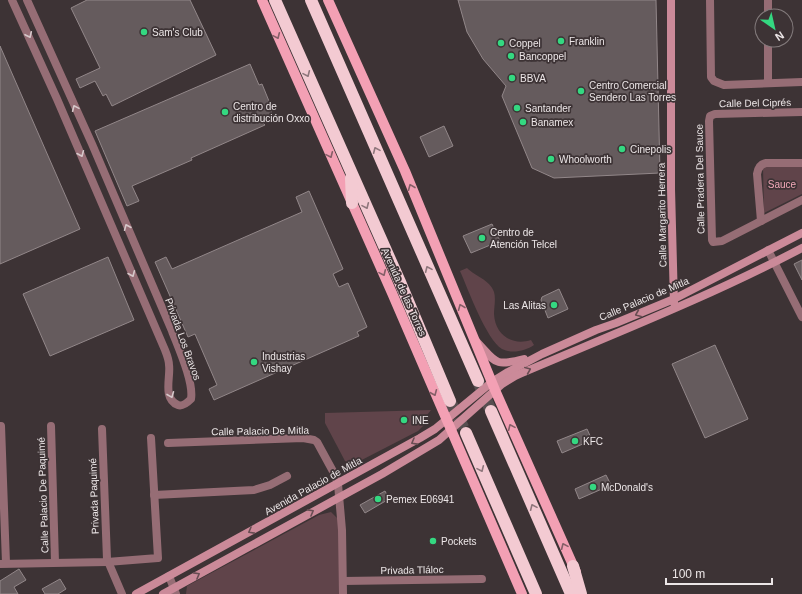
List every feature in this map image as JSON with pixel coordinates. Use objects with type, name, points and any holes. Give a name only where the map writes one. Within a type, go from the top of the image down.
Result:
[{"type":"highway","points":[[269,0],[290,37]]},
{"type":"highway","name":"Avenida de las Torres","points":[[275,0],[290,37],[400,282],[450,401]]},
{"type":"highway","points":[[312,0],[478,382]]},
{"type":"highway","points":[[351,172],[352,203]]},
{"type":"highway","points":[[491,411],[571,594]]},
{"type":"highway","points":[[466,433],[536,594]]},
{"type":"highway","points":[[573,566],[581,594]]},
{"type":"main road","name":"Avenida de las Torres","points":[[262,0],[522,594]]},
{"type":"main road","points":[[328,0],[405,171],[473,337],[586,594]]},
{"type":"main road","name":"Calle Margarito Herrera","points":[[671,0],[671,181],[675,309]]},
{"type":"main road","name":"Calle Palacio de Mitla","points":[[494,386],[508,372],[542,354],[596,330],[616,324],[674,299],[802,233]]},
{"type":"main road","name":"Calle Palacio de Mitla","points":[[494,386],[502,384],[515,376],[675,309],[802,248]]},
{"type":"main road","points":[[473,337],[495,362],[502,364],[542,354]]},
{"type":"main road","points":[[163,594],[175,591],[340,496],[403,462],[439,440],[451,430],[494,386]]},
{"type":"main road","name":"Avenida Palacio de Mitla","points":[[136,594],[420,438],[494,386]]},
{"type":"street","name":"Privada Los Bravos","points":[[12,0],[61,106],[165,350],[169,362],[170,372],[168,386],[169,394],[172,400],[180,406],[191,399],[191,388],[172,331],[92,144],[27,0]]},
{"type":"street","points":[[710,0],[711,77],[714,82],[724,85],[802,82]]},
{"type":"street","points":[[768,48],[768,83]]},
{"type":"street","name":"Calle Del Ciprés","points":[[710,116],[715,114],[802,112]]},
{"type":"street","name":"Calle Pradera Del Sauce","points":[[710,116],[711,236],[713,242],[722,241],[761,221]]},
{"type":"street","points":[[802,163],[766,163],[759,167],[758,174],[761,221],[802,200]]},
{"type":"street","points":[[768,250],[802,317]]},
{"type":"street","name":"Calle Palacio De Paquimé","points":[[0,426],[3,563],[108,562],[158,558],[151,438]]},
{"type":"street","name":"Calle Palacio De Paquimé","points":[[51,426],[55,562]]},
{"type":"street","name":"Privada Paquimé","points":[[102,429],[108,562]]},
{"type":"street","name":"Calle Palacio De Mitla","points":[[168,443],[310,439],[317,442],[335,475],[338,484],[340,496],[343,594]]},
{"type":"street","points":[[154,495],[254,490],[270,485],[287,476]]},
{"type":"street","points":[[108,562],[122,594]]},
{"type":"street","points":[[169,576],[175,591]]},
{"type":"street","name":"Privada Tláloc","points":[[343,581],[482,578]]},
{"type":"green space","name":"Sauce","points":[[802,166],[802,194],[764,213],[763,167]]},
{"type":"green space","points":[[467,268],[486,281],[492,288],[495,297],[495,321],[501,333],[511,340],[531,340],[534,345],[527,349],[514,352],[506,351],[496,344],[478,313],[460,271]]},
{"type":"green space","points":[[431,410],[427,415],[430,416],[427,422],[418,431],[352,465],[345,461],[325,423],[325,413]]},
{"type":"green space","points":[[331,512],[339,520],[339,594],[186,594],[187,586],[319,515]]},
{"type":"building","name":"Sam's Club","points":[[87,0],[190,0],[216,55],[112,106],[106,94],[103,96],[95,81],[80,88],[76,79],[100,68],[71,8]]},
{"type":"building","name":"Centro Comercial Sendero Las Torres","points":[[458,0],[656,0],[660,173],[554,178],[532,168],[502,96],[506,86],[483,59],[467,32]]},
{"type":"building","points":[[0,46],[80,229],[0,264]]},
{"type":"building","points":[[250,64],[259,85],[262,84],[274,118],[263,123],[265,125],[191,158],[192,160],[132,186],[139,201],[127,206],[95,131]]},
{"type":"building","points":[[444,126],[453,146],[429,157],[420,137]]},
{"type":"building","points":[[309,191],[343,269],[333,274],[339,287],[348,283],[367,327],[357,332],[359,336],[214,400],[209,389],[217,385],[195,334],[188,337],[155,262],[166,257],[172,269],[302,212],[296,197]]},
{"type":"building","name":"Centro de Atención Telcel","points":[[492,224],[500,241],[471,253],[463,236]]},
{"type":"building","points":[[108,257],[134,320],[50,356],[23,294]]},
{"type":"building","points":[[802,260],[802,280],[794,264]]},
{"type":"building","name":"Las Alitas","points":[[559,289],[568,309],[548,318],[541,300],[542,297]]},
{"type":"building","points":[[715,345],[748,419],[705,438],[672,364]]},
{"type":"building","name":"KFC","points":[[587,429],[592,440],[562,453],[557,441]]},
{"type":"building","name":"McDonald's","points":[[606,475],[611,485],[579,499],[575,489]]},
{"type":"building","points":[[385,491],[389,499],[365,513],[360,505]]},
{"type":"building","points":[[19,569],[26,580],[14,587],[18,594],[0,594],[0,581]]},
{"type":"building","points":[[60,579],[66,589],[58,594],[45,594],[42,589]]},
{"type":"tunnel","points":[[478,381],[491,411]]},
{"type":"tunnel","points":[[450,401],[466,433]]},
{"type":"place","name":"Sam's Club","points":[[144,32]]},
{"type":"place","name":"Franklin","points":[[561,41]]},
{"type":"place","name":"Coppel","points":[[501,43]]},
{"type":"place","name":"Bancoppel","points":[[511,56]]},
{"type":"place","name":"BBVA","points":[[512,78]]},
{"type":"place","name":"Centro Comercial Sendero Las Torres","points":[[581,91]]},
{"type":"place","name":"Santander","points":[[517,108]]},
{"type":"place","name":"Centro de distribución Oxxo","points":[[225,112]]},
{"type":"place","name":"Banamex","points":[[523,122]]},
{"type":"place","name":"Cinepolis","points":[[622,149]]},
{"type":"place","name":"Whoolworth","points":[[551,159]]},
{"type":"place","name":"Centro de Atención Telcel","points":[[482,238]]},
{"type":"place","name":"Las Alitas","points":[[554,305]]},
{"type":"place","name":"Industrias Vishay","points":[[254,362]]},
{"type":"place","name":"INE","points":[[404,420]]},
{"type":"place","name":"KFC","points":[[575,441]]},
{"type":"place","name":"McDonald's","points":[[593,487]]},
{"type":"place","name":"Pemex E06941","points":[[378,499]]},
{"type":"place","name":"Pockets","points":[[433,541]]}]
